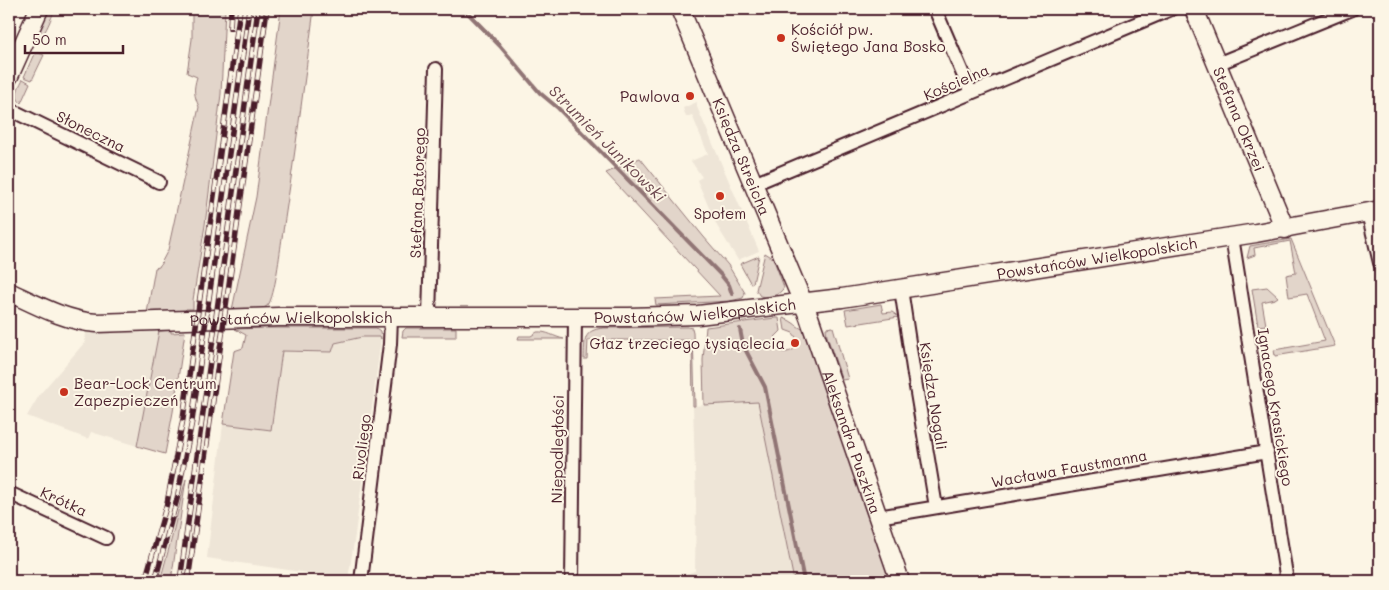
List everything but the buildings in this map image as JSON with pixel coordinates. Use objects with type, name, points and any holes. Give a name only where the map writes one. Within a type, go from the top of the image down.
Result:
[{"type":"street","points":[[9,76],[39,9]]},
{"type":"street","name":"Księdza Streicha","points":[[680,9],[803,303]]},
{"type":"street","points":[[935,9],[971,93]]},
{"type":"street","name":"Kościelna","points":[[754,184],[1172,9]]},
{"type":"street","name":"Stefana Okrzei","points":[[1194,9],[1285,229]]},
{"type":"street","points":[[1217,64],[1352,9]]},
{"type":"street","name":"Stefana Batorego","points":[[429,317],[436,69]]},
{"type":"street","name":"Słoneczna","points":[[9,109],[159,182]]},
{"type":"street","points":[[1374,212],[1380,262]]},
{"type":"street","name":"Powstańców Wielkopolskich","points":[[9,292],[62,315],[94,323],[278,317],[629,317],[698,315],[901,289],[1285,229],[1374,212]]},
{"type":"street","name":"Ignacego Krasickiego","points":[[1232,237],[1287,581]]},
{"type":"street","name":"Księdza Nogali","points":[[901,289],[936,507]]},
{"type":"street","name":"Aleksandra Puszkina","points":[[803,303],[900,581]]},
{"type":"street","name":"Rivoliego","points":[[361,581],[390,344],[391,317]]},
{"type":"street","name":"Niepodległości","points":[[572,581],[575,317]]},
{"type":"street","name":"Wacława Faustmanna","points":[[878,517],[1266,452]]},
{"type":"street","name":"Krótka","points":[[9,493],[106,538]]},
{"type":"shaded area","points":[[48,9],[55,9],[44,33],[37,40],[33,41]]},
{"type":"shaded area","points":[[192,9],[225,9],[221,94],[193,309],[186,309],[183,313],[147,313],[155,268],[159,267],[168,250],[199,107],[195,92],[197,77],[187,73],[192,39]]},
{"type":"shaded area","points":[[281,9],[314,9],[277,273],[273,293],[268,305],[256,310],[232,310],[256,197]]},
{"type":"shaded area","points":[[38,53],[44,55],[32,80],[24,77],[33,56]]},
{"type":"shaded area","points":[[23,79],[30,83],[21,103],[17,94]]},
{"type":"shaded area","points":[[697,102],[697,107],[759,251],[738,260],[717,226],[697,180],[702,177],[691,161],[708,154],[692,115],[686,117],[683,108]]},
{"type":"shaded area","points":[[640,158],[728,265],[745,293],[743,298],[730,301],[656,305],[655,299],[720,296],[606,173]]},
{"type":"shaded area","points":[[1291,239],[1335,346],[1275,356],[1274,350],[1325,341],[1307,294],[1289,297],[1286,275],[1296,273],[1290,241],[1254,248],[1255,255],[1247,258],[1250,246]]},
{"type":"shaded area","points":[[765,253],[773,258],[784,287],[774,296],[767,297],[760,296],[756,290]]},
{"type":"shaded area","points":[[759,256],[753,283],[751,284],[740,264]]},
{"type":"shaded area","points":[[1267,287],[1278,297],[1262,302],[1266,325],[1258,326],[1252,289]]},
{"type":"shaded area","points":[[881,304],[883,313],[892,312],[899,317],[848,325],[845,310]]},
{"type":"shaded area","points":[[779,318],[781,331],[775,337],[774,345],[782,352],[793,350],[797,340],[793,333],[785,330],[783,318],[806,330],[888,573],[885,578],[879,581],[794,581],[758,402],[704,405],[703,360],[706,327]]},
{"type":"shaded area","points":[[833,327],[848,379],[842,380],[827,336],[826,328]]},
{"type":"shaded area","points":[[376,328],[380,331],[381,339],[380,337],[362,337],[335,343],[332,352],[282,351],[271,430],[223,424],[234,351],[243,348],[246,335],[235,329]]},
{"type":"shaded area","points":[[406,328],[456,328],[456,337],[402,337],[403,331]]},
{"type":"shaded area","points":[[692,328],[693,332],[695,406],[693,406],[692,340],[588,340],[587,359],[584,359],[586,338],[588,334],[597,329]]},
{"type":"shaded area","points":[[171,330],[171,333],[185,332],[165,454],[137,446],[159,331]]},
{"type":"shaded area","points":[[159,331],[137,446],[91,432],[88,439],[27,416],[40,394],[85,342],[86,333]]},
{"type":"shaded area","points":[[537,332],[544,332],[564,339],[518,339],[519,336],[531,336]]},
{"type":"shaded area","points":[[362,337],[380,337],[381,339],[348,579],[207,558],[223,424],[271,430],[282,350],[332,352],[335,343]]},
{"type":"shaded area","points":[[758,401],[794,581],[670,581],[670,579],[695,571],[696,502],[693,406]]},
{"type":"shaded area","points":[[186,479],[171,581],[160,581],[172,537]]},
{"type":"waterway","name":"Strumień Junikowski","points":[[464,9],[500,46],[540,93],[558,108],[721,275],[729,285],[732,294]]},
{"type":"waterway","name":"Strumień Junikowski","points":[[740,329],[743,345],[765,387],[804,581]]},
{"type":"railway","points":[[230,28],[231,9]]},
{"type":"railway","points":[[145,581],[167,503],[183,419],[240,9]]},
{"type":"railway","points":[[155,581],[177,499],[192,421],[249,9]]},
{"type":"railway","points":[[180,581],[258,9]]},
{"type":"railway","points":[[188,581],[267,9]]},
{"type":"place","name":"Kościół pw. Świętego Jana Bosko","points":[[781,38]]},
{"type":"place","name":"Pawlova","points":[[690,96]]},
{"type":"place","name":"Społem","points":[[720,196]]},
{"type":"place","name":"Głaz trzeciego tysiąclecia","points":[[795,343]]},
{"type":"place","name":"Bear-Lock Centrum Zapezpieczeń","points":[[64,392]]}]
